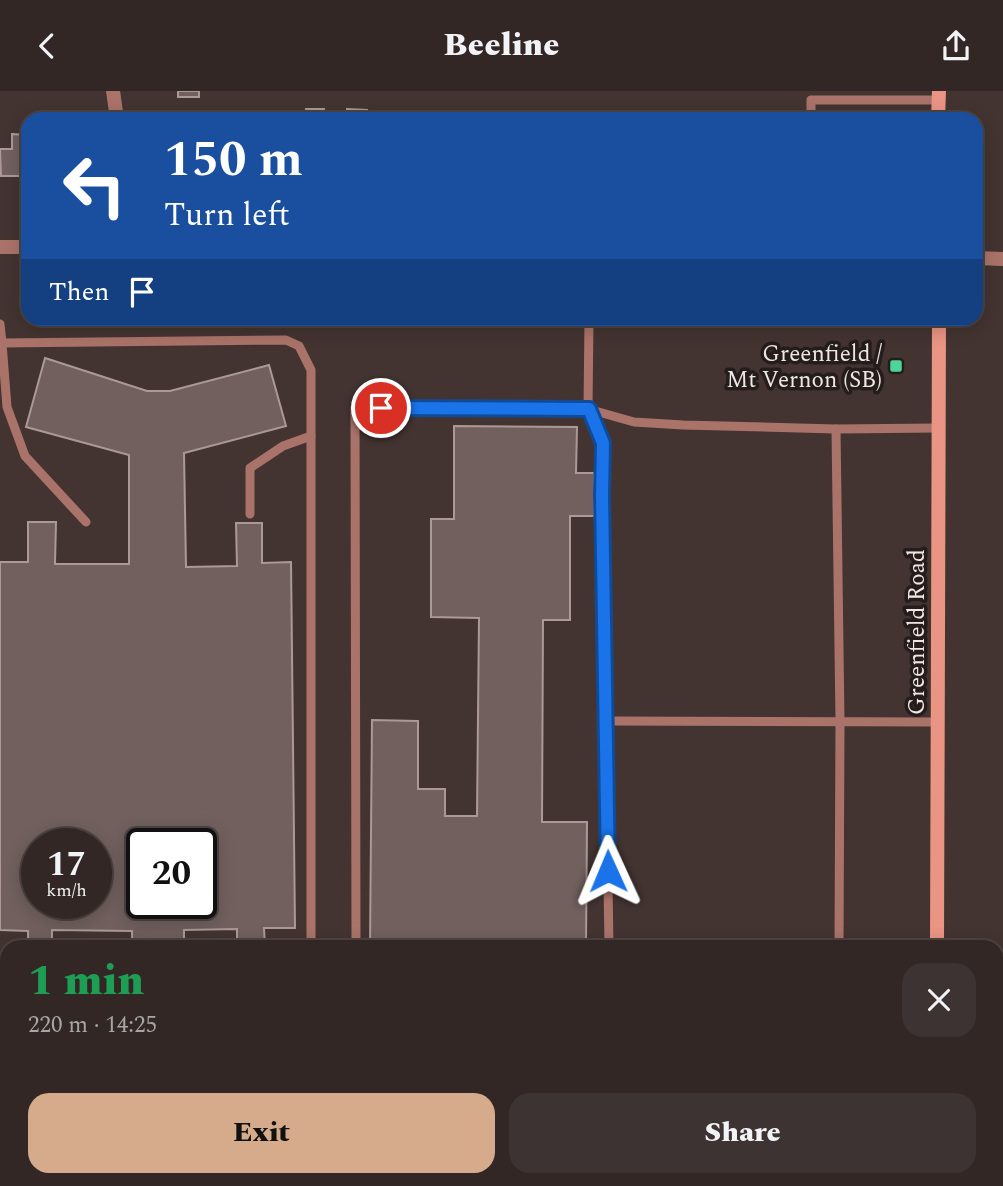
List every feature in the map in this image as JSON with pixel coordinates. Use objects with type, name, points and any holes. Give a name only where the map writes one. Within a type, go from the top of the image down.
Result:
[{"type":"main road","name":"Greenfield Road","points":[[937,940],[939,326]]},
{"type":"street","points":[[113,91],[116,112]]},
{"type":"street","points":[[0,247],[21,247]]},
{"type":"street","points":[[983,258],[1003,258]]},
{"type":"lane","points":[[811,112],[811,100],[939,95]]},
{"type":"lane","points":[[0,324],[7,407],[25,456],[86,522]]},
{"type":"lane","points":[[589,326],[589,409],[603,443],[609,940]]},
{"type":"lane","points":[[2,343],[286,340],[299,346],[311,370],[311,940]]},
{"type":"lane","points":[[356,940],[355,408],[589,409],[634,422],[836,429],[937,428]]},
{"type":"lane","points":[[836,429],[840,721],[839,940]]},
{"type":"lane","points":[[250,513],[250,468],[283,446],[311,436]]},
{"type":"lane","points":[[606,721],[938,722]]},
{"type":"building","points":[[178,91],[199,91],[199,97],[178,97]]},
{"type":"building","points":[[306,109],[324,109],[324,112],[306,112]]},
{"type":"building","points":[[347,109],[367,110],[367,112],[347,112]]},
{"type":"building","points":[[12,134],[21,135],[21,176],[1,176],[0,149],[12,149]]},
{"type":"building","points":[[45,358],[147,391],[170,391],[269,365],[286,426],[184,453],[186,567],[237,566],[236,523],[262,523],[262,563],[291,562],[295,928],[264,928],[265,940],[237,940],[237,929],[184,930],[184,940],[132,940],[132,931],[52,930],[52,940],[28,940],[28,931],[0,930],[0,562],[28,562],[28,522],[56,522],[55,564],[129,564],[129,455],[26,427]]},
{"type":"building","points":[[454,426],[577,427],[576,473],[594,473],[594,516],[570,516],[570,620],[543,620],[542,822],[587,822],[586,940],[370,940],[372,720],[418,721],[418,789],[445,789],[445,816],[477,816],[479,618],[431,617],[431,519],[454,519]]},
{"type":"place","name":"Greenfield / Mt Vernon (SB)","points":[[896,366]]},
{"type":"route","points":[[381,408],[589,409],[603,443],[608,871]]}]
